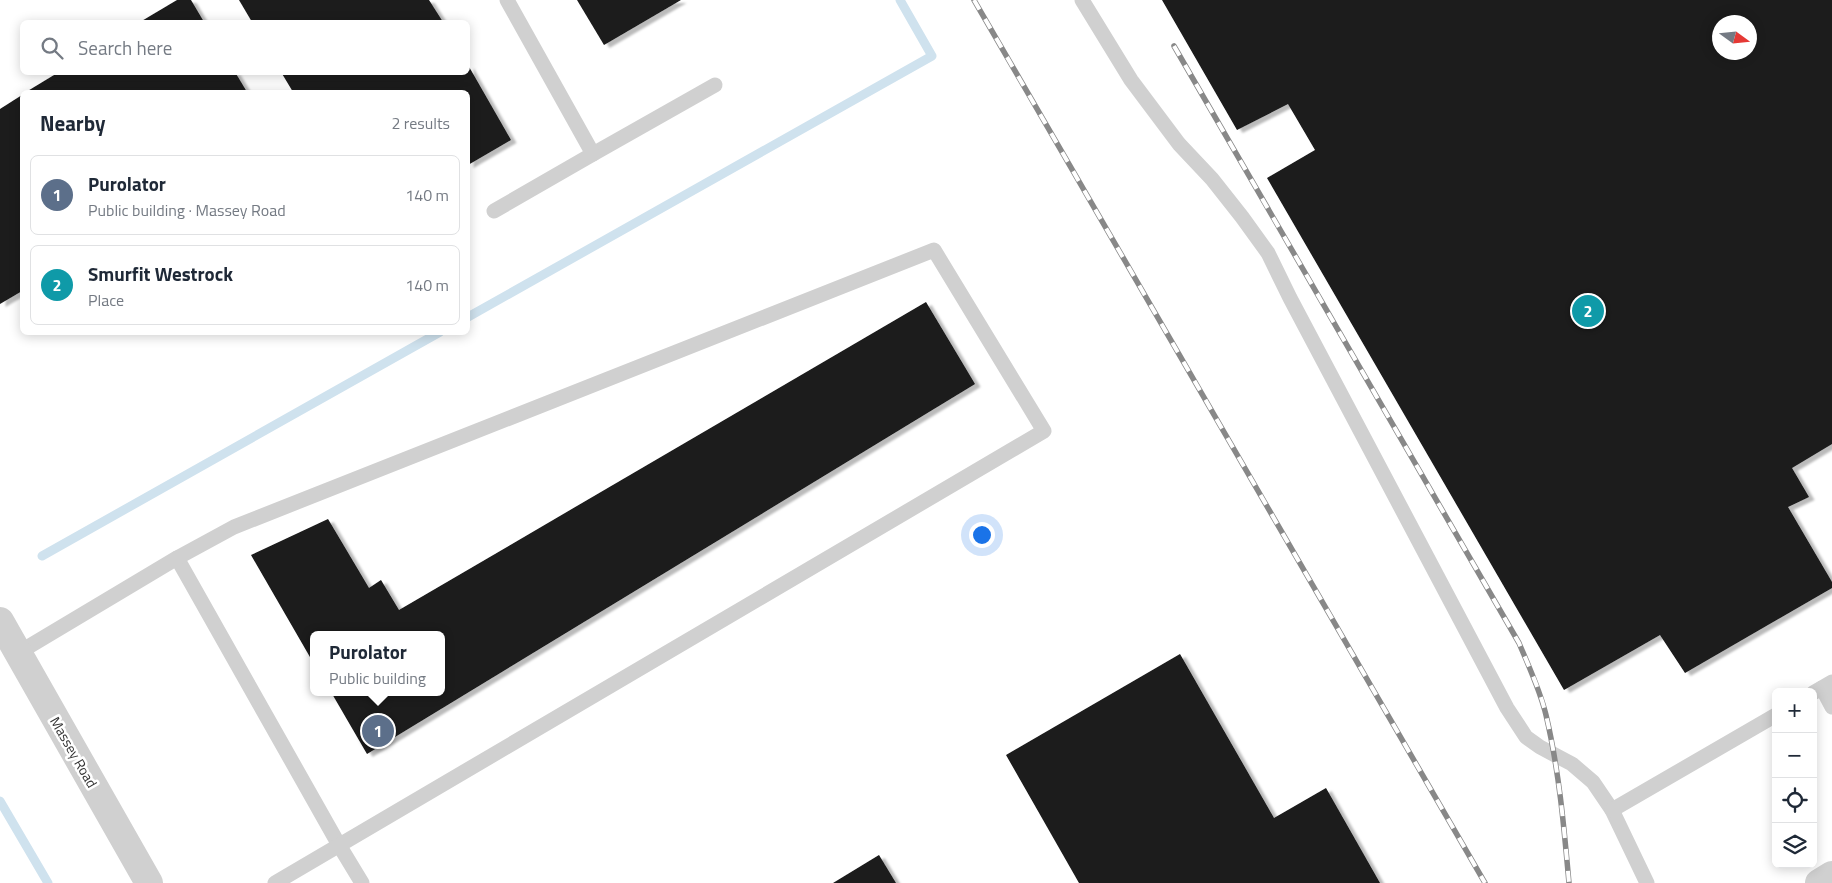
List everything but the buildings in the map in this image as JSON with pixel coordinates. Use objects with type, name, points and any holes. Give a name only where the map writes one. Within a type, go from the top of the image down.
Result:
[{"type":"street","name":"Massey Road","points":[[0,621],[149,883]]},
{"type":"street","points":[[1819,883],[1832,875]]},
{"type":"lane","points":[[507,0],[593,154]]},
{"type":"lane","points":[[1082,0],[1131,80],[1179,144],[1212,179],[1268,253],[1507,708],[1526,737],[1540,747],[1572,764],[1593,782],[1612,810],[1647,883]]},
{"type":"lane","points":[[494,211],[715,85]]},
{"type":"lane","points":[[18,653],[234,526],[934,250],[1044,431],[275,883]]},
{"type":"lane","points":[[177,558],[362,883]]},
{"type":"lane","points":[[1822,687],[1832,707]]},
{"type":"lane","points":[[1612,810],[1772,717]]},
{"type":"waterway","points":[[470,316],[932,56],[900,0]]},
{"type":"waterway","points":[[42,556],[435,335]]},
{"type":"waterway","points":[[0,801],[48,883]]},
{"type":"railway","points":[[974,0],[1485,883]]},
{"type":"railway","points":[[1174,46],[1519,643],[1541,697],[1551,736],[1569,883]]},
{"type":"place","name":"Smurfit Westrock","points":[[1588,311]]},
{"type":"place","name":"Purolator","points":[[378,731]]}]
